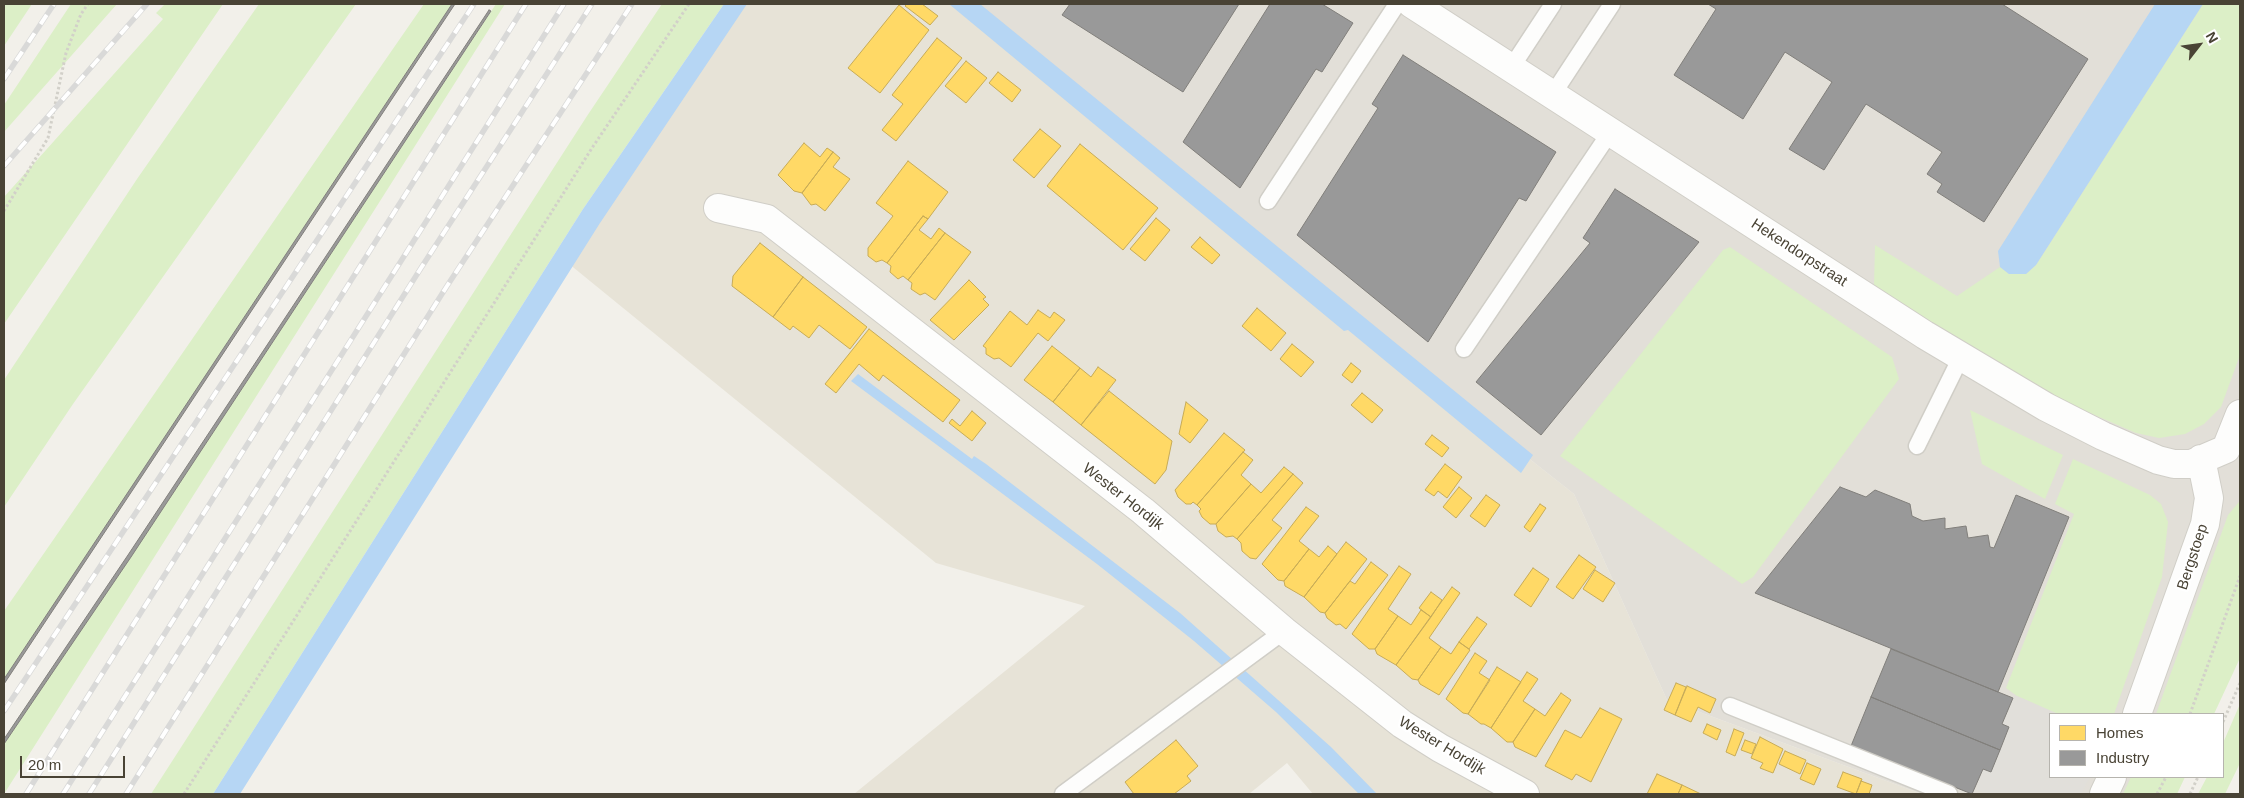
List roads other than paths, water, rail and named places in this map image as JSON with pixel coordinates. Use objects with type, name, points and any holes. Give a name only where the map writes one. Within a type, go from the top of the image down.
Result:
[{"type":"street","name":"Hekendorpstraat","points":[[1412,4],[1611,130],[1961,357],[2046,407],[2103,436],[2158,460],[2174,464],[2191,464],[2201,460]]},
{"type":"street","name":"Wester Hordijk","points":[[718,208],[767,219],[1143,511],[1284,631],[1402,724],[1440,748],[1525,794]]},
{"type":"street","points":[[2201,460],[2226,450],[2240,414]]},
{"type":"street","name":"Bergstoep","points":[[2137,713],[2205,524],[2209,498],[2201,460]]},
{"type":"street","points":[[2104,794],[2112,778]]},
{"type":"lane","points":[[1268,201],[1397,4]]},
{"type":"lane","points":[[1511,68],[1553,4]]},
{"type":"lane","points":[[1553,94],[1612,4]]},
{"type":"lane","points":[[1464,349],[1611,130]]},
{"type":"lane","points":[[1917,446],[1961,357]]},
{"type":"lane","points":[[1063,794],[1284,631]]},
{"type":"lane","points":[[1730,706],[1949,794]]},
{"type":"water","points":[[724,4],[747,4],[600,223],[240,794],[213,794],[583,209]]},
{"type":"water","points":[[949,4],[980,4],[1533,455],[1521,473],[1348,330],[1344,331]]},
{"type":"water","points":[[2155,4],[2203,4],[2036,265],[2026,274],[2009,274],[2000,267],[1998,251]]},
{"type":"water","points":[[858,374],[972,459],[974,456],[986,464],[1180,613],[1331,747],[1377,794],[1359,794],[1276,712],[1194,641],[1097,564],[851,381]]},
{"type":"railway","points":[[4,79],[54,4]]},
{"type":"railway","points":[[4,166],[147,4]]},
{"type":"railway","points":[[4,711],[474,4]]},
{"type":"railway","points":[[26,794],[526,4]]},
{"type":"railway","points":[[63,794],[564,4]]},
{"type":"railway","points":[[89,794],[421,268],[592,4]]},
{"type":"railway","points":[[126,794],[447,286],[632,4]]}]
